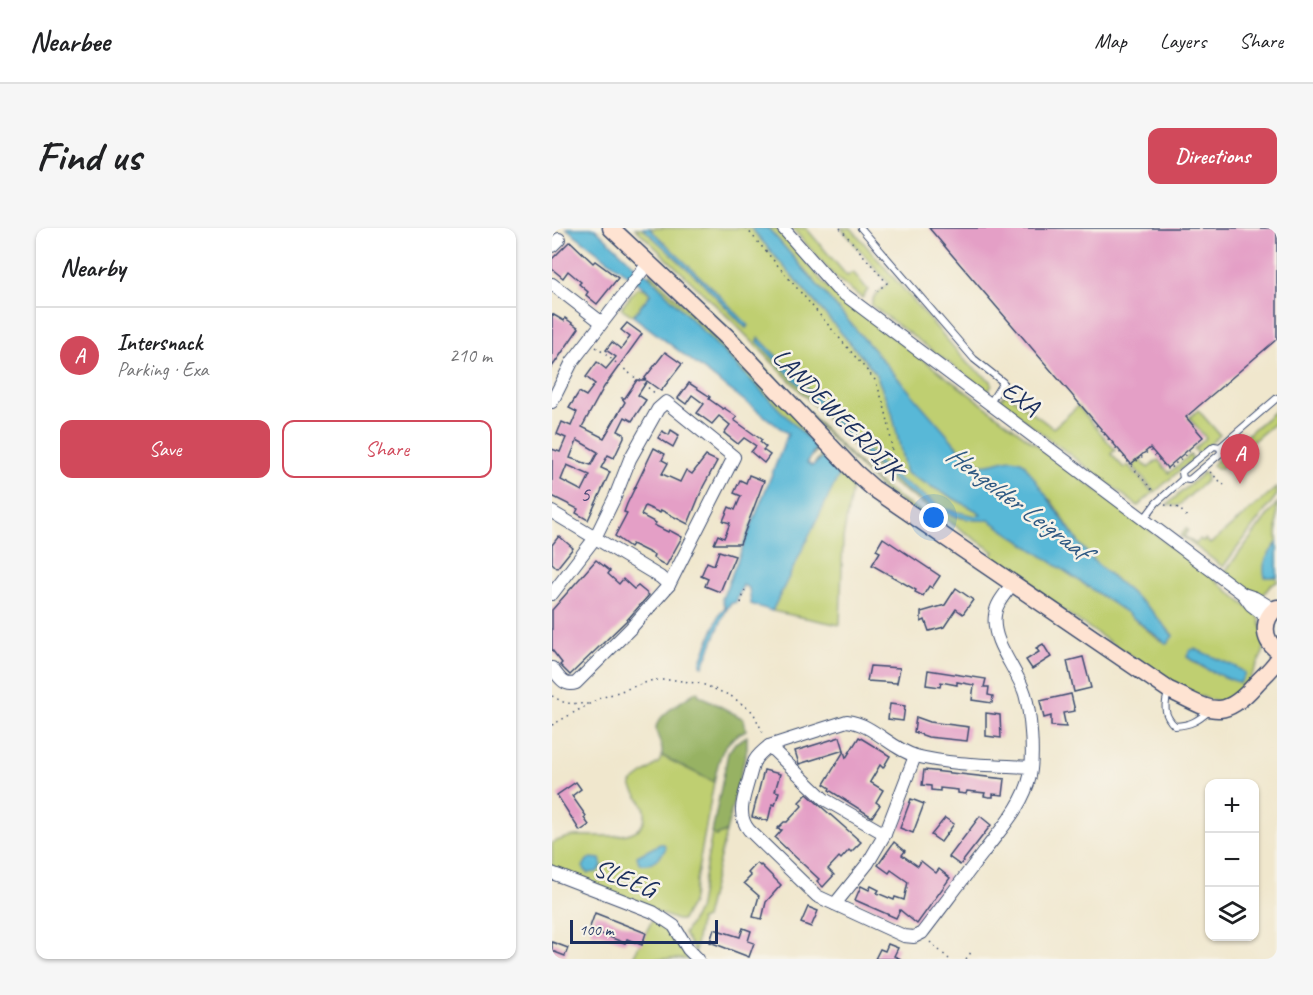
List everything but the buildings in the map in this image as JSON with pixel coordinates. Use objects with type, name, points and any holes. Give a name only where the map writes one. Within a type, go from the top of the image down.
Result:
[{"type":"street","name":"LANDEWEERDIJK","points":[[611,228],[646,265],[727,337],[855,472],[873,488],[1169,690],[1210,709]]},
{"type":"street","name":"EXA","points":[[783,228],[837,289],[1243,594],[1255,598],[1273,612]]},
{"type":"street","points":[[552,402],[573,362],[646,265]]},
{"type":"street","points":[[552,284],[601,322]]},
{"type":"street","points":[[552,594],[595,538],[630,459],[658,409],[666,402],[734,456],[669,585],[631,628],[576,683],[565,684],[552,668]]},
{"type":"street","points":[[552,512],[660,577],[669,585]]},
{"type":"street","points":[[1013,584],[998,604],[995,626],[997,638],[1012,663],[1025,695],[1030,729],[1031,767],[1023,794],[1008,820],[922,933],[914,937],[904,936],[817,896],[743,824],[742,804],[755,761],[769,746],[847,721],[858,722],[915,756],[1031,767]]},
{"type":"street","points":[[1210,709],[1226,709],[1237,704],[1259,680],[1263,663],[1276,652],[1266,633],[1273,612]]},
{"type":"street","points":[[769,746],[824,799],[885,834]]},
{"type":"street","points":[[835,904],[868,863],[885,834],[915,756]]},
{"type":"street","name":"SLEEG","points":[[552,873],[653,912],[674,926],[688,949],[698,959]]},
{"type":"lane","points":[[861,228],[974,359],[1003,382],[990,403]]},
{"type":"lane","points":[[1220,447],[1277,398]]},
{"type":"lane","points":[[1183,479],[1182,472],[1198,458],[1214,446],[1220,447]]},
{"type":"lane","points":[[1183,479],[1189,480],[1221,453],[1220,447]]},
{"type":"lane","points":[[1144,519],[1160,499],[1183,479]]},
{"type":"lane","points":[[1169,690],[1165,701],[1165,712],[1175,726],[1197,722],[1210,709]]},
{"type":"path","points":[[746,228],[874,380],[887,410],[893,466]]},
{"type":"path","points":[[840,228],[887,283],[877,291]]},
{"type":"path","points":[[588,341],[666,402]]},
{"type":"path","points":[[1096,425],[1166,507],[1179,508],[1187,517]]},
{"type":"path","points":[[1131,466],[1150,450],[1168,470],[1191,450],[1198,458]]},
{"type":"path","points":[[1205,466],[1224,485]]},
{"type":"path","points":[[741,603],[746,586]]},
{"type":"path","points":[[552,725],[589,704],[653,680],[675,680],[702,684],[731,696],[753,712],[769,746]]},
{"type":"path","points":[[552,696],[565,703],[589,704]]},
{"type":"path","points":[[922,933],[936,949],[949,959]]},
{"type":"path","points":[[966,959],[972,951]]},
{"type":"green space","points":[[635,228],[643,228],[703,283],[746,328],[748,325],[716,292],[649,228],[751,228],[875,372],[892,412],[906,473],[981,515],[944,509],[888,472],[759,338],[757,341],[873,462],[912,494],[941,511],[973,520],[989,520],[1127,613],[1157,638],[1167,643],[1173,635],[1151,610],[1096,563],[1081,546],[1051,500],[988,465],[974,464],[968,459],[768,228],[776,228],[828,288],[1208,574],[1259,617],[1265,641],[1263,653],[1245,688],[1220,703],[1182,690],[884,491],[647,254],[649,251],[873,478],[990,558],[994,552],[885,478],[732,321]],"holes":[[[1190,651],[1236,667],[1245,673],[1240,682],[1212,672],[1187,657]]]},
{"type":"green space","points":[[792,228],[806,228],[847,276],[853,272],[868,290],[862,298],[836,278]]},
{"type":"green space","points":[[841,228],[851,228],[968,364],[991,381],[992,385],[988,392],[871,305],[874,297],[888,283]]},
{"type":"green space","points":[[651,273],[822,443],[807,463],[816,447],[649,276]]},
{"type":"green space","points":[[638,287],[641,289],[643,287],[650,294],[633,316],[621,308]]},
{"type":"green space","points":[[1006,393],[1053,428],[1078,406],[1115,450],[1111,454],[1124,468],[1128,465],[1153,493],[1138,506],[999,401]]},
{"type":"green space","points":[[1277,409],[1277,421],[1220,469],[1212,465]]},
{"type":"green space","points":[[1198,410],[1220,435],[1199,454],[1194,449],[1206,438],[1189,418]]},
{"type":"green space","points":[[827,447],[854,477],[843,538],[840,625],[772,611],[840,472],[825,456],[812,467]]},
{"type":"green space","points":[[1190,455],[1193,459],[1155,492],[1133,466],[1140,459],[1148,468],[1158,460],[1169,473]]},
{"type":"green space","points":[[1204,472],[1207,477],[1206,481],[1178,506],[1167,505]]},
{"type":"green space","points":[[1277,487],[1277,495],[1223,567],[1180,537],[1186,528],[1188,530],[1184,536],[1196,544],[1200,539],[1203,541],[1205,539],[1210,544]]},
{"type":"green space","points":[[1277,503],[1277,582],[1271,585],[1261,597],[1224,573]]},
{"type":"green space","points":[[697,691],[699,695],[744,719],[746,730],[732,739],[723,751],[714,782],[662,756],[656,729],[657,724],[666,713]]},
{"type":"green space","points":[[747,736],[747,749],[726,832],[716,836],[712,833],[728,753],[735,743]]},
{"type":"green space","points":[[662,756],[714,782],[692,903],[682,920],[552,871],[552,843],[572,836],[618,835],[638,829],[644,822],[645,811],[631,783],[659,762]]},
{"type":"green space","points":[[726,832],[705,918],[700,920],[695,952],[684,934],[698,911],[712,833],[716,836]]},
{"type":"green space","points":[[654,917],[663,924],[690,959],[632,959]]},
{"type":"water","points":[[566,228],[595,228],[635,266],[649,276],[816,447],[807,463],[812,466],[825,456],[841,471],[772,611],[751,604],[749,588],[743,585],[736,602],[730,604],[725,612],[703,666],[701,661],[720,613],[725,608],[722,599],[788,434],[633,316],[650,292]]},
{"type":"water","points":[[643,228],[649,228],[716,292],[748,325],[746,328],[703,283]]},
{"type":"water","name":"Hengelder Leigraaf","points":[[751,228],[768,228],[968,459],[982,464],[1010,459],[1023,462],[1081,546],[1096,563],[1151,610],[1173,636],[1167,644],[1127,613],[989,520],[973,520],[957,516],[926,503],[873,462],[757,341],[759,338],[888,472],[944,509],[981,515],[906,473],[892,412],[875,372]]},
{"type":"water","points":[[1277,543],[1277,577],[1265,577],[1265,563]]},
{"type":"water","points":[[1195,649],[1245,673],[1240,683],[1210,671],[1187,657],[1190,650]]},
{"type":"water","points":[[664,844],[666,848],[658,858],[651,863],[639,863],[637,856]]},
{"type":"water","points":[[591,858],[600,859],[602,866],[597,872],[587,873],[583,867]]},
{"type":"place","name":"Intersnack","points":[[1240,484]]}]
